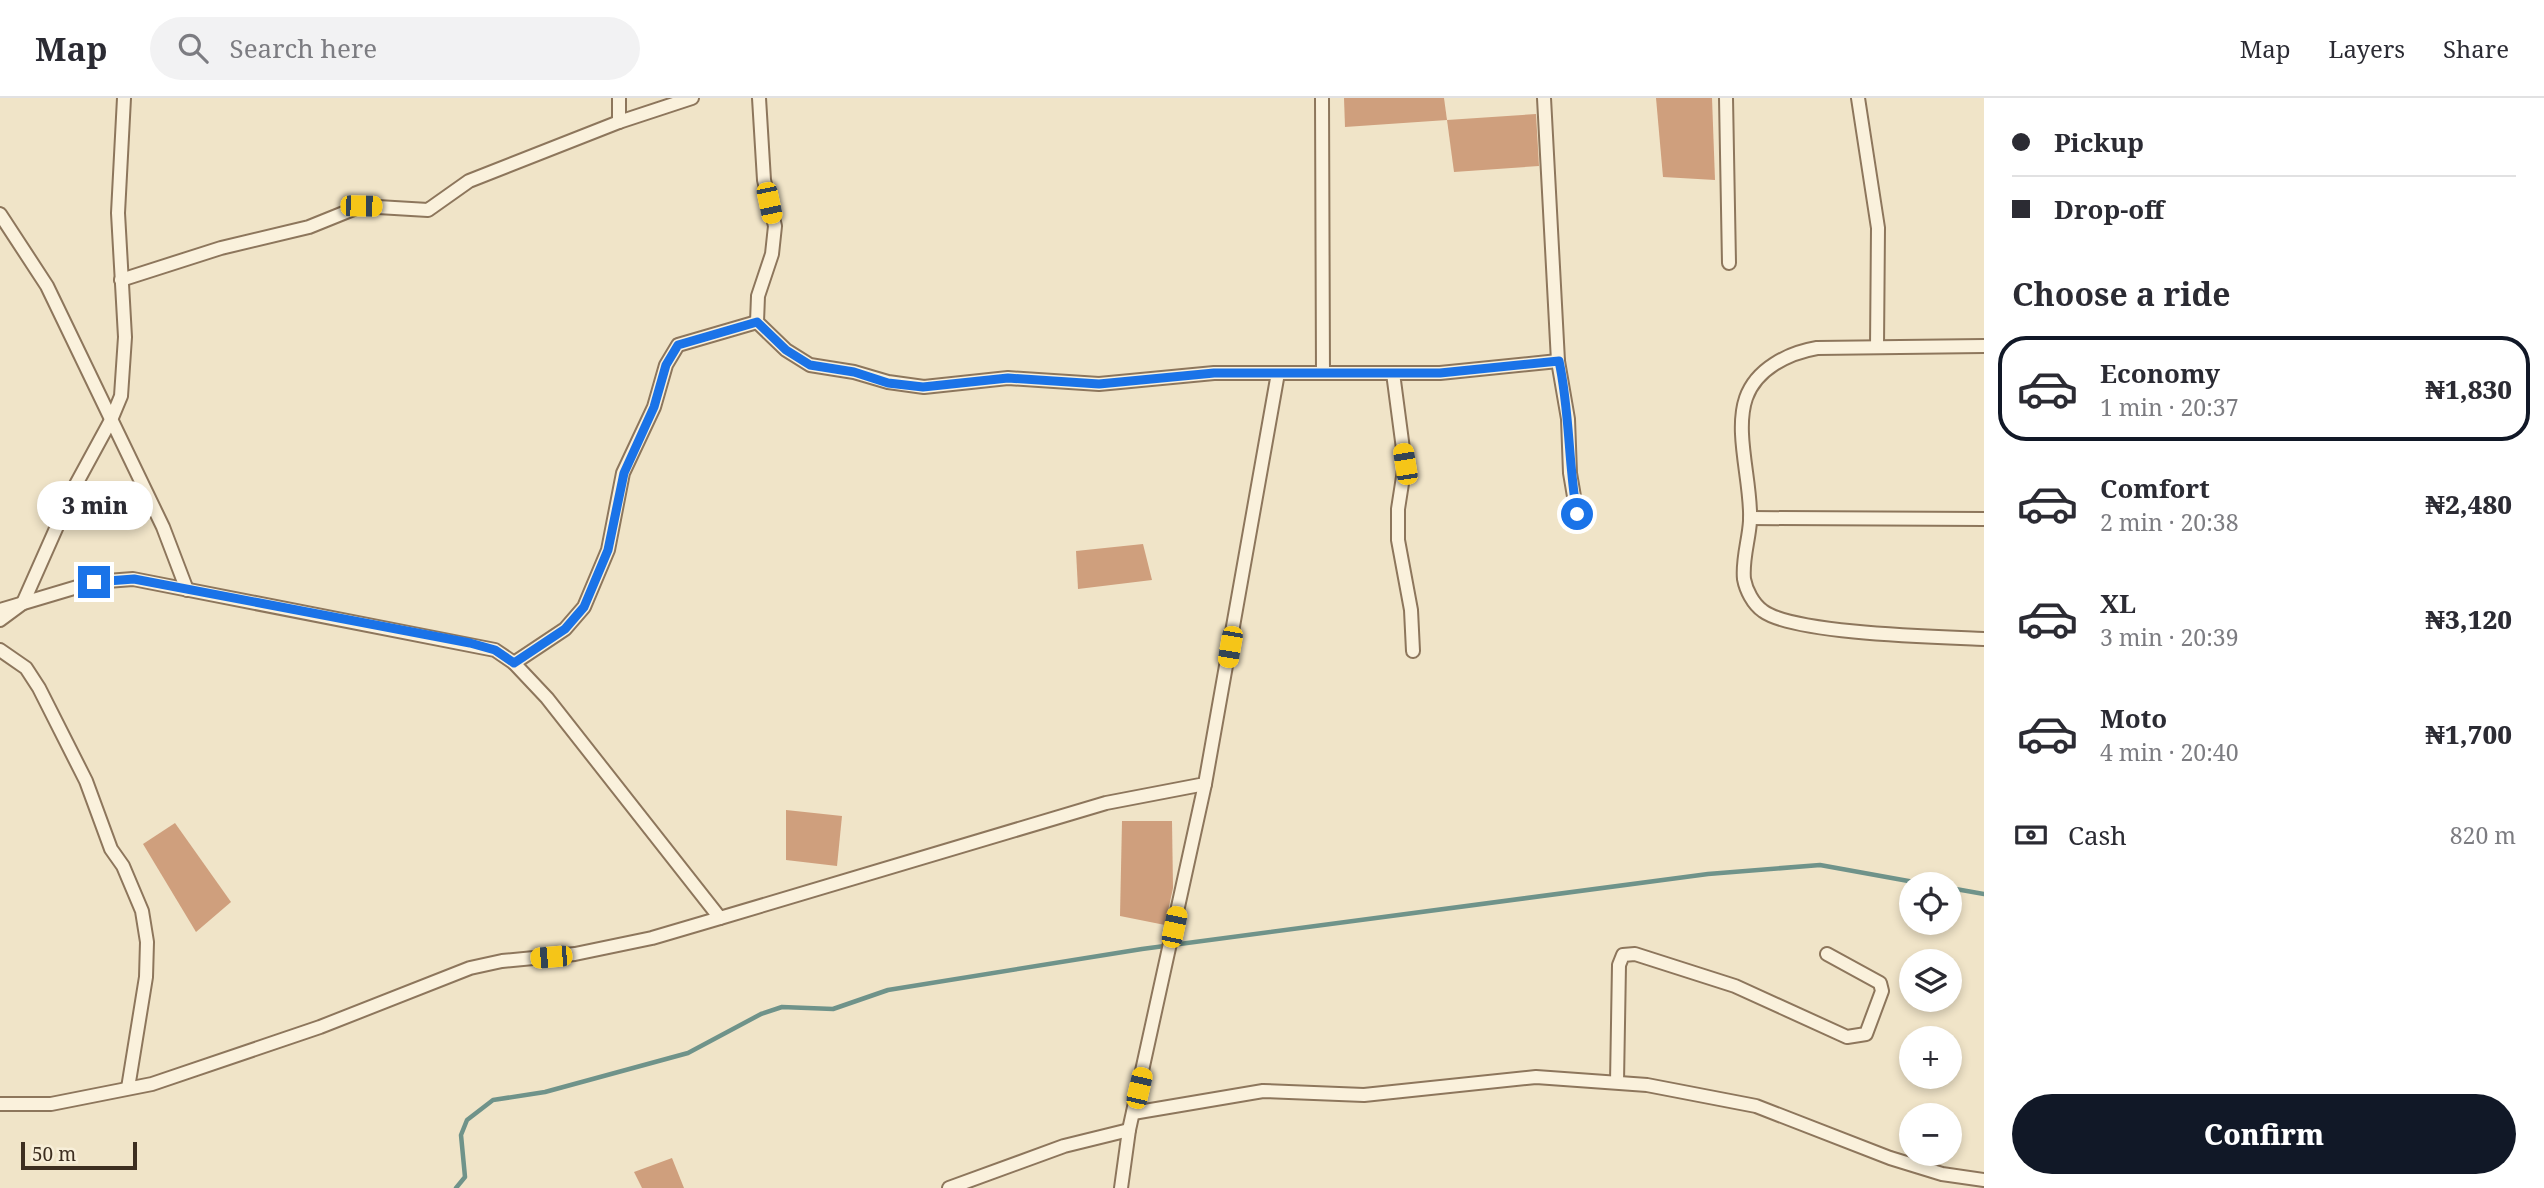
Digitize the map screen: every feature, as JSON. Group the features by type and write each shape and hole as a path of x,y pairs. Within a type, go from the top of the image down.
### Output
{"street":[{"path":"0,620 23,603 74,488 121,396 123,361 118,189 124,98"},
{"path":"619,98 619,122"},
{"path":"121,280 221,248 309,227 361,206 428,210 469,181 619,122 692,98"},
{"path":"759,98 764,180 775,226 772,254 758,296 757,322 786,350 810,365 854,372 888,383 923,387 1008,378 1099,384 1214,373 1440,373 1559,361"},
{"path":"1322,98 1323,373"},
{"path":"1544,98 1559,361 1577,514"},
{"path":"1726,98 1729,263"},
{"path":"1858,98 1878,228 1877,347"},
{"path":"0,214 47,286 163,527 187,590"},
{"path":"514,663 565,629 584,607 608,550 624,473 654,407 670,354 678,345 757,322"},
{"path":"1984,346 1799,351 1776,362 1757,380 1746,397 1743,415 1750,518 1744,581 1751,597 1770,615 1873,633 1984,639"},
{"path":"1121,1188 1129,1130 1205,784 1278,373"},
{"path":"1393,373 1405,464 1398,509 1398,540 1411,610 1413,651"},
{"path":"1750,518 1984,519"},
{"path":"0,610 94,582 134,579 495,650 514,663 547,698 720,918"},
{"path":"0,650 26,668 38,688 86,781 111,849 122,866 142,911 147,942 146,976 128,1088"},
{"path":"0,1104 51,1104 128,1088 220,1063 470,968 502,961 575,954 652,938 1106,803 1205,784"},
{"path":"1617,1082 1619,965 1623,955 1635,954 1735,986 1847,1037 1866,1034 1882,991 1880,983 1827,954"},
{"path":"1133,1113 1264,1091 1364,1095 1536,1077 1617,1082 1647,1085 1756,1107 1890,1158 1942,1174 1984,1180"},
{"path":"949,1188 1063,1146 1129,1130"}],"building":[{"path":"1344,98 1444,98 1447,120 1345,127"},
{"path":"1656,98 1712,98 1715,180 1663,177"},
{"path":"1536,114 1539,166 1454,172 1447,120"},
{"path":"1143,544 1152,580 1078,589 1076,551"},
{"path":"786,810 842,816 837,866 786,860"},
{"path":"1122,821 1172,821 1173,888 1165,925 1120,916"},
{"path":"175,823 231,902 196,932 143,844"},
{"path":"672,1158 684,1188 642,1188 634,1172"}],"waterway":[{"path":"456,1188 465,1177 461,1135 467,1120 493,1100 545,1092 688,1053 761,1014 782,1007 833,1009 888,990 1142,949 1708,874 1820,865 1899,879"},
{"path":"1962,890 1984,894"}],"route":[{"path":"94,582 134,579 425,634 495,650 514,663 565,629 584,607 608,550 624,473 636,440 654,407 670,354 678,345 757,322 786,350 810,365 854,372 888,383 923,387 1008,378 1099,384 1214,373 1440,373 1559,361 1568,419 1570,472 1577,514"}]}
